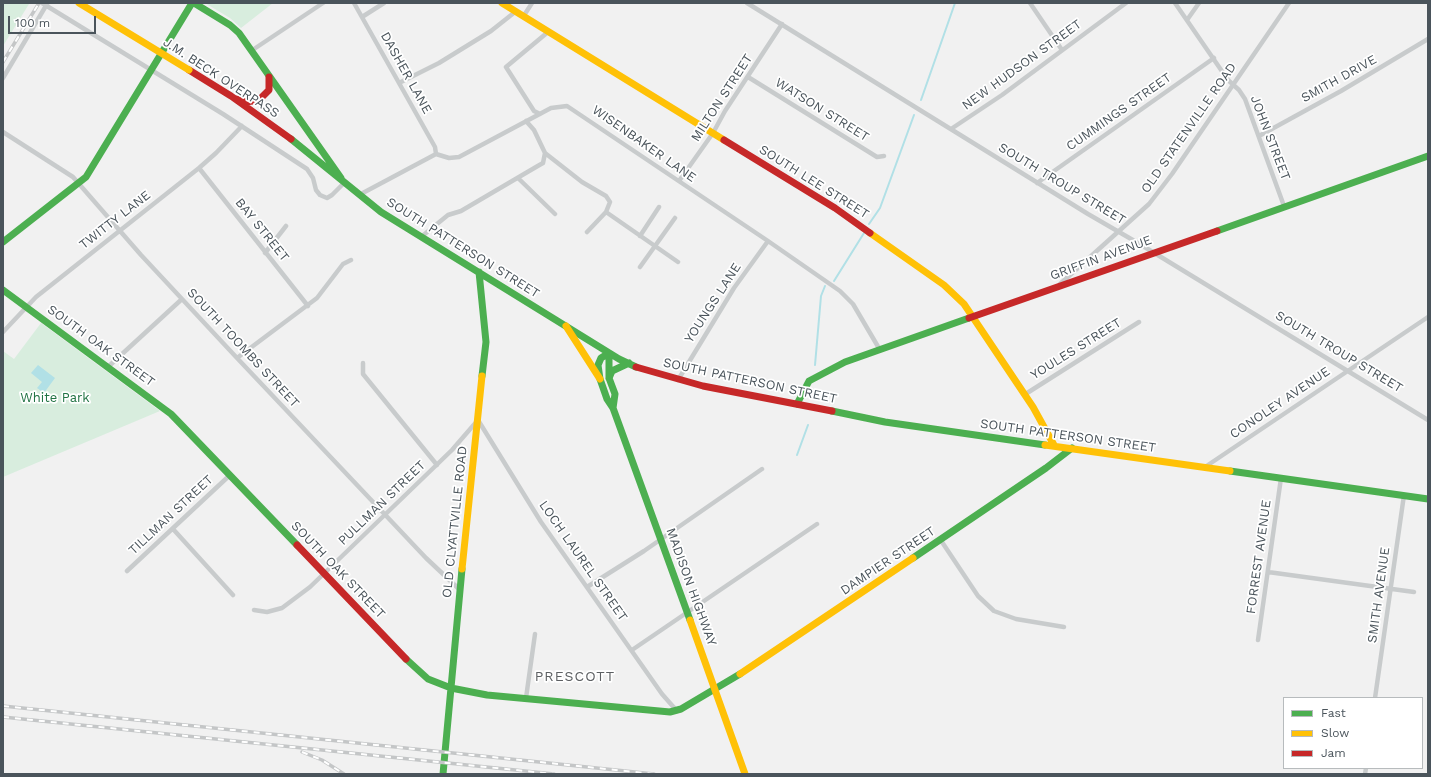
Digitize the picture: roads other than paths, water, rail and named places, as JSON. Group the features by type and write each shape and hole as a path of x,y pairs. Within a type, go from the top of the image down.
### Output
{"main road":[{"name":"J.M. BECK OVERPASS","path":"79,3 232,96 283,132 344,183"},
{"path":"3,242 86,177 193,3 230,25 239,33 344,183"},
{"name":"SOUTH LEE STREET","path":"502,3 835,208 877,236 944,285 964,304 973,317 1024,395 1054,445"},
{"path":"232,96 246,102 259,100 269,90 269,77"},
{"name":"GRIFFIN AVENUE","path":"797,404 809,380 845,362 1428,156"},
{"name":"SOUTH PATTERSON STREET","path":"344,183 382,212 609,353 629,363 678,380 885,422 1428,499"},
{"name":"OLD CLYATTVILLE ROAD","path":"443,774 460,590 486,342 484,309 479,272"},
{"name":"SOUTH OAK STREET","path":"3,290 108,366 171,414 407,660 428,680 451,688 487,694 649,711 676,711 685,708 714,690"},
{"path":"565,325 600,380"},
{"name":"MADISON HIGHWAY","path":"609,353 609,378 615,394 614,408"},
{"name":"MADISON HIGHWAY","path":"609,353 601,358 598,365 600,380 607,399 614,408 745,774"},
{"path":"609,378 612,371 629,363"},
{"name":"DAMPIER STREET","path":"714,690 799,635 1046,468 1072,448"}],"street":[{"path":"251,51 323,3"},
{"name":"DASHER LANE","path":"354,3 435,147 436,154"},
{"path":"362,17 384,3"},
{"path":"523,17 532,3"},
{"path":"1030,3 1062,50"},
{"name":"NEW HUDSON STREET","path":"951,130 1002,95 1126,3"},
{"name":"JOHN STREET","path":"1175,3 1233,85 1240,90 1259,136 1284,206"},
{"path":"1187,20 1199,3"},
{"name":"OLD STATENVILLE ROAD","path":"1058,287 1149,204 1290,3"},
{"path":"3,78 45,4 242,126 307,169 313,178 316,190 320,195 327,198 344,183"},
{"name":"SOUTH TROUP STREET","path":"750,4 1037,183 1119,231 1428,420"},
{"path":"399,83 439,63 485,35 515,12"},
{"name":"MILTON STREET","path":"679,182 713,133 782,24"},
{"path":"540,114 534,111 506,66 548,32"},
{"name":"SMITH DRIVE","path":"1259,136 1341,91 1428,39"},
{"name":"CUMMINGS STREET","path":"1037,183 1214,58"},
{"name":"WATSON STREET","path":"748,77 877,157 884,156"},
{"name":"WISENBAKER LANE","path":"436,154 449,158 459,157 556,106 571,107 835,287 850,301 869,327 880,350"},
{"path":"526,121 534,130 546,153 582,182 606,196 610,202 606,212 587,232"},
{"name":"TWITTY LANE","path":"3,332 36,297 199,168 242,126"},
{"name":"SOUTH TOOMBS STREET","path":"3,132 62,168 79,183 119,230 237,358 386,515 460,590"},
{"path":"421,237 448,214 461,211 543,163 546,153"},
{"path":"359,195 436,154"},
{"name":"BAY STREET","path":"199,168 308,306"},
{"path":"518,178 555,214"},
{"path":"640,236 659,207"},
{"path":"606,212 678,262"},
{"path":"640,267 656,247 675,218"},
{"path":"265,253 286,226"},
{"name":"YOUNGS LANE","path":"678,380 734,288 768,241"},
{"path":"237,358 308,306 322,293 342,264 351,260"},
{"path":"108,366 182,299"},
{"name":"CONOLEY AVENUE","path":"1205,467 1428,317"},
{"name":"YOULES STREET","path":"1024,395 1139,322"},
{"path":"363,363 363,374 438,465"},
{"name":"PULLMAN STREET","path":"254,610 267,612 282,608 325,574 438,465 478,420"},
{"name":"LOCH LAUREL STREET","path":"478,420 524,496 676,711"},
{"path":"587,587 644,551 660,538 762,469"},
{"name":"TILLMAN STREET","path":"127,571 230,475"},
{"name":"FORREST AVENUE","path":"1258,640 1281,478"},
{"name":"SMITH AVENUE","path":"1376,697 1404,496"},
{"path":"632,650 817,524"},
{"path":"173,529 233,595"},
{"path":"940,539 978,596 994,611 1016,620 1064,627"},
{"path":"1268,572 1414,592"},
{"path":"526,698 535,634"}],"water":[{"path":"38,365 55,378 44,393 37,388 42,382 31,373"}],"waterway":[{"path":"921,100 955,3"},
{"path":"869,224 880,208 914,115"},
{"path":"834,281 864,233"},
{"path":"815,365 821,296 825,286"},
{"path":"797,455 808,425"}],"railway":[{"path":"3,62 39,3"},
{"path":"3,706 654,774"},
{"path":"3,717 554,774"},
{"path":"302,752 322,760 344,774"}],"district":[{"name":"PRESCOTT","path":"575,677"}],"park label":[{"name":"White Park","path":"55,398"}]}
